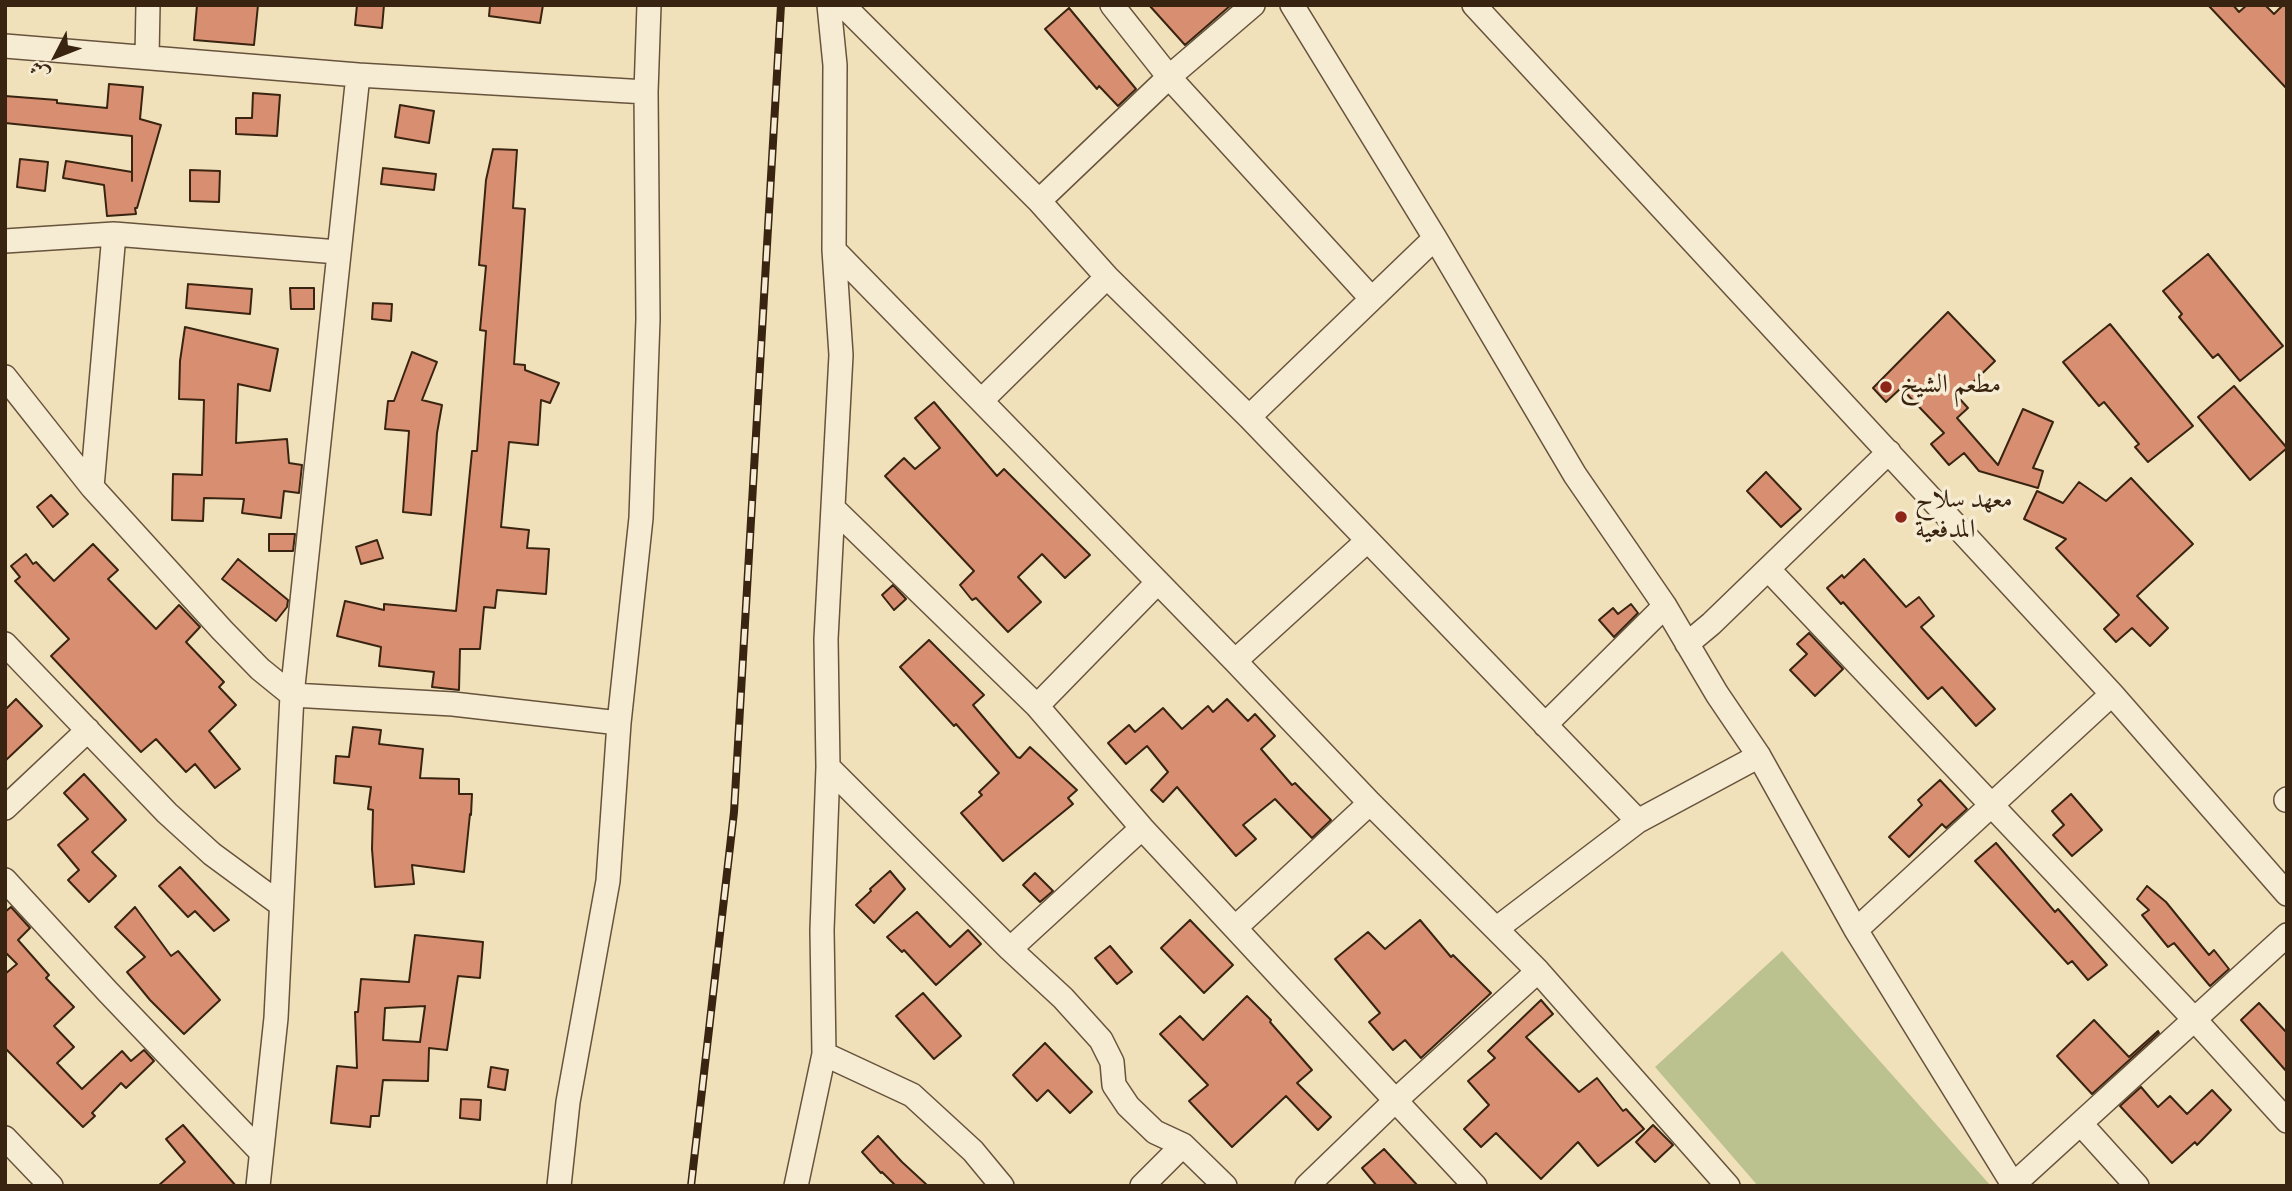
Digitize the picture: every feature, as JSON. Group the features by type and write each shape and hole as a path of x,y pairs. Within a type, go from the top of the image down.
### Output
{"street":[{"path":"147,57 148,5"},
{"path":"559,1186 568,1102 608,881 619,723 641,518 648,319 646,92 649,5"},
{"path":"796,1186 824,1054 822,930 828,767 827,639 841,355 834,250 835,65 829,5"},
{"path":"843,5 1039,201 1107,277 1250,417 1638,821"},
{"path":"1112,5 1169,77 1371,298"},
{"path":"1039,201 1169,77 1253,5"},
{"path":"1292,5 1435,238 1575,475 1665,606 1717,694 1759,755 1856,930 2014,1185 2287,934"},
{"path":"1474,5 2112,694 2287,894"},
{"path":"5,46 358,75 646,92"},
{"path":"258,1186 276,1018 292,695 358,75"},
{"path":"5,241 114,234 338,252"},
{"path":"92,487 114,234"},
{"path":"1250,417 1435,238"},
{"path":"834,250 1370,803 1538,971 1728,1186"},
{"path":"982,400 1107,277"},
{"path":"5,377 92,487 222,631 260,669 292,695 453,704 619,723"},
{"path":"1687,644 1889,452"},
{"path":"833,508 1037,706 1142,828 1475,1186"},
{"path":"1235,661 1367,541"},
{"path":"1768,569 2195,1020 2287,1121"},
{"path":"1037,706 1158,582"},
{"path":"1545,725 1665,606"},
{"path":"5,644 167,813 212,854 280,904"},
{"path":"1856,930 2112,694"},
{"path":"5,808 88,730"},
{"path":"1496,929 1638,821 1759,755"},
{"path":"828,767 1010,949 1063,998 1101,1040 1112,1062 1114,1085 1128,1106 1155,1132 1183,1145 1225,1186"},
{"path":"1235,928 1370,803"},
{"path":"1010,949 1142,828"},
{"path":"5,880 261,1152"},
{"path":"1307,1186 1396,1100 1538,971"},
{"path":"824,1054 912,1095 973,1151 1002,1186"},
{"path":"2081,1124 2137,1186"},
{"path":"5,1138 51,1186"},
{"path":"1142,1186 1183,1145"}],"green space":[{"path":"1782,951 1991,1186 1758,1186 1655,1067"}],"building":[{"path":"197,5 258,5 254,45 194,40"},
{"path":"357,5 384,5 382,28 355,25"},
{"path":"490,5 543,5 540,23 489,16"},
{"path":"1149,5 1231,5 1185,45"},
{"path":"2208,5 2233,5 2239,12 2247,5 2265,5 2274,14 2283,5 2287,5 2287,89"},
{"path":"1069,8 1136,89 1118,106 1099,86 1097,89 1045,29"},
{"path":"109,84 143,87 140,119 161,125 135,208 136,214 107,216 104,185 63,178 66,161 132,172 132,136 5,123 5,96 57,100 57,103 107,108"},
{"path":"253,93 280,95 277,136 236,134 236,118 252,118"},
{"path":"400,105 434,111 429,143 395,137"},
{"path":"493,149 517,150 513,208 525,209 514,364 525,365 525,370 559,383 550,403 541,400 538,445 509,442 501,527 529,530 527,548 549,549 546,594 497,590 495,608 484,607 480,649 460,649 459,690 432,687 434,672 379,666 381,647 337,636 345,601 384,610 384,604 456,611 472,451 477,451 486,331 480,330 486,266 479,265 486,180"},
{"path":"20,159 48,162 45,191 17,187"},
{"path":"383,168 436,174 434,190 381,184"},
{"path":"190,170 220,171 219,202 190,201"},
{"path":"2208,254 2283,346 2240,381 2218,354 2213,358 2179,317 2182,314 2163,291"},
{"path":"188,284 252,289 250,314 186,308"},
{"path":"290,288 314,288 314,309 291,309"},
{"path":"373,303 392,304 391,321 372,319"},
{"path":"1948,312 1995,361 1958,397 1968,408 1957,418 1998,465 2023,409 2053,422 2033,468 2043,471 2038,488 1979,471 1964,453 1949,465 1931,444 1944,433 1901,388 1886,402 1873,388"},
{"path":"2110,324 2193,426 2148,462 2135,447 2139,444 2104,402 2099,406 2063,362"},
{"path":"185,327 278,349 270,391 238,384 236,443 287,439 289,463 302,465 299,493 284,491 281,518 242,513 244,499 204,498 203,521 172,520 173,474 202,475 204,400 179,399 180,361"},
{"path":"412,352 437,362 422,400 442,405 437,433 431,515 403,512 409,431 385,429 388,401 394,401"},
{"path":"2234,386 2287,448 2250,480 2198,417"},
{"path":"934,402 997,476 1004,469 1090,555 1065,578 1042,554 1018,577 1041,602 1008,632 976,598 972,600 960,585 974,571 885,476 904,458 915,469 940,448 915,418"},
{"path":"1766,472 1801,509 1781,527 1747,491"},
{"path":"2131,478 2193,544 2137,596 2168,628 2150,646 2132,628 2116,642 2104,629 2119,615 2056,548 2066,539 2024,519 2037,491 2063,503 2079,482 2106,501"},
{"path":"51,495 68,514 53,527 37,507"},
{"path":"269,534 295,534 293,551 269,551"},
{"path":"377,540 383,558 361,564 356,547"},
{"path":"93,544 118,570 108,579 156,629 179,605 200,627 186,642 224,682 219,687 236,705 209,731 240,769 215,788 195,764 186,772 156,739 141,752 51,656 69,639 15,581 20,577 11,566 26,554 33,564 36,562 54,581"},
{"path":"238,559 288,600 287,607 276,621 222,579"},
{"path":"1864,559 1906,607 1919,597 1934,616 1921,627 1995,709 1976,726 1942,687 1928,699 1843,602 1841,604 1827,588 1842,575 1844,578"},
{"path":"893,585 906,599 894,610 882,595"},
{"path":"1631,604 1638,613 1614,637 1599,620 1613,608 1618,614"},
{"path":"1809,633 1843,669 1815,696 1790,670 1807,654 1797,644"},
{"path":"929,640 984,695 973,705 1017,757 1020,758 1030,747 1077,790 1068,798 1073,804 1003,861 961,813 982,795 979,792 999,773 900,667"},
{"path":"16,699 42,726 5,761 5,710"},
{"path":"1227,699 1248,721 1255,714 1275,736 1261,749 1292,785 1295,783 1331,820 1312,838 1275,799 1243,825 1256,839 1236,856 1177,787 1163,802 1151,790 1168,772 1147,746 1126,764 1108,743 1129,725 1135,732 1163,708 1182,729 1208,706 1213,712"},
{"path":"353,727 381,730 379,744 423,749 420,778 459,779 459,794 472,794 464,872 412,865 414,884 375,887 373,810 368,809 371,787 334,783 336,756 349,757"},
{"path":"84,774 126,820 92,852 116,876 89,902 68,880 79,870 58,845 88,819 64,793"},
{"path":"1940,780 1967,809 1946,828 1942,824 1909,857 1889,837 1922,805 1918,800"},
{"path":"2071,794 2102,830 2072,856 2053,835 2064,825 2052,811"},
{"path":"1996,843 2055,912 2058,909 2107,965 2088,980 2072,961 2068,964 1975,861"},
{"path":"180,867 229,920 214,931 195,911 188,917 159,886"},
{"path":"890,871 905,889 874,923 856,905"},
{"path":"1035,873 1053,891 1040,902 1023,885"},
{"path":"2147,886 2166,902 2209,955 2214,950 2229,969 2210,986 2174,943 2168,947 2142,915 2149,910 2137,899"},
{"path":"11,907 30,928 18,940 49,975 46,978 74,1007 54,1026 74,1047 57,1063 82,1089 122,1051 131,1061 144,1050 154,1061 126,1088 121,1083 92,1113 95,1116 83,1127 5,1048 5,974 17,964 5,952 5,912"},
{"path":"135,907 171,956 178,951 220,1000 184,1034 127,972 145,957 115,927"},
{"path":"917,912 950,947 968,930 981,944 936,985 904,950 902,952 887,937"},
{"path":"1190,920 1233,965 1204,993 1161,948"},
{"path":"1420,920 1451,957 1453,955 1491,993 1421,1058 1405,1040 1393,1050 1369,1022 1380,1013 1335,959 1368,932 1385,949"},
{"path":"415,935 483,942 480,978 458,976 447,1050 429,1048 428,1081 383,1080 379,1116 371,1116 370,1127 331,1123 337,1066 357,1068 355,1012 358,1012 361,979 409,982","holes":["425,1006 420,1042 383,1040 385,1008"]},
{"path":"1110,946 1132,972 1117,984 1095,958"},
{"path":"923,993 961,1036 934,1059 896,1016"},
{"path":"1247,996 1271,1020 1312,1070 1297,1083 1331,1117 1318,1130 1286,1096 1232,1147 1189,1101 1208,1085 1160,1034 1180,1016 1203,1040"},
{"path":"1541,1000 1553,1014 1526,1037 1579,1092 1597,1078 1623,1111 1626,1109 1644,1129 1598,1166 1578,1142 1541,1179 1496,1133 1481,1147 1464,1129 1489,1105 1468,1081 1495,1058 1488,1051"},
{"path":"2259,1003 2287,1033 2287,1072 2241,1020"},
{"path":"2094,1020 2129,1057 2158,1031 2159,1033 2092,1094 2057,1056"},
{"path":"1045,1043 1092,1092 1070,1113 1048,1090 1037,1101 1013,1075"},
{"path":"491,1067 508,1070 505,1090 488,1087"},
{"path":"2141,1087 2158,1107 2170,1096 2187,1114 2212,1090 2231,1110 2197,1145 2195,1142 2172,1163 2120,1106"},
{"path":"461,1099 481,1100 480,1120 460,1118"},
{"path":"183,1125 236,1186 158,1186 185,1162 166,1139"},
{"path":"1653,1125 1673,1145 1655,1162 1636,1142"},
{"path":"878,1136 928,1186 896,1186 881,1173 862,1152"},
{"path":"1384,1149 1418,1186 1377,1186 1362,1168"}],"railway":[{"path":"691,1186 734,812 781,5"}],"place":[{"name":"مطعم الشيخ","path":"1886,387"},
{"name":"معهد سلاح المدفعية","path":"1901,517"}]}
